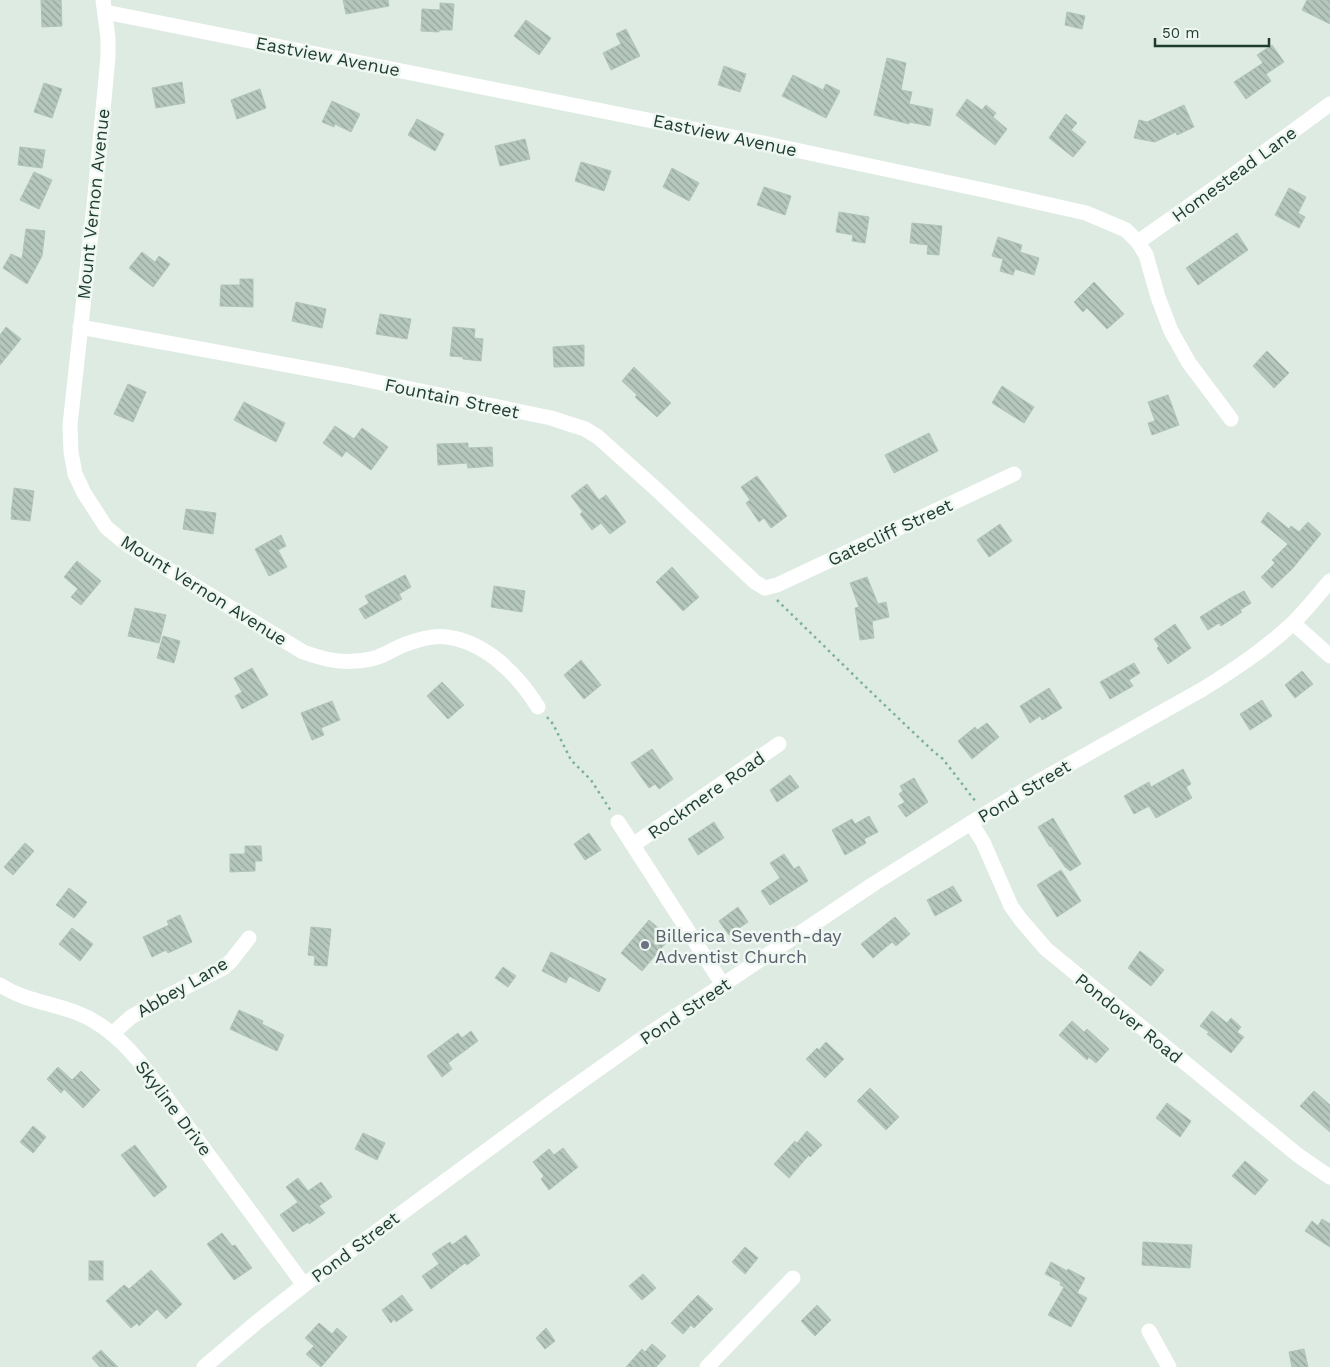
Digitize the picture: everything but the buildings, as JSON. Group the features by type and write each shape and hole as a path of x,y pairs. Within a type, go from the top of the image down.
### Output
{"street":[{"name":"Eastview Avenue","path":"104,6 743,139 1086,213 1126,230 1138,242 1146,255 1158,297 1171,332 1189,363 1231,419"},
{"name":"Mount Vernon Avenue","path":"104,6 108,57 70,425 71,452 76,474 88,499 106,527 125,544 303,652 334,662 355,662 378,657 407,643 445,636 466,641 498,661 513,674 538,707"},
{"name":"Homestead Lane","path":"1138,242 1236,174 1330,104"},
{"name":"Fountain Street","path":"80,327 348,376 551,418 585,429 608,445 755,582 765,588"},
{"name":"Gatecliff Street","path":"765,588 777,585 1014,474"},
{"name":"Pond Street","path":"204,1367 256,1322 304,1285 558,1098 638,1042 867,888 985,814 1043,779 1203,689 1249,659 1293,623 1330,581"},
{"path":"1293,623 1330,656"},
{"name":"Rockmere Road","path":"632,845 779,744"},
{"path":"618,822 723,985"},
{"name":"Pondover Road","path":"971,823 983,842 1011,906 1020,920 1046,949 1299,1156 1330,1177"},
{"name":"Abbey Lane","path":"112,1034 130,1017 223,968 235,957 249,938"},
{"name":"Skyline Drive","path":"0,984 24,997 75,1012 102,1026 133,1053 304,1285"},
{"path":"707,1367 793,1278"},
{"path":"1149,1331 1169,1367"}],"path":[{"path":"765,588 872,694 942,759 985,814"},
{"path":"538,707 553,724 571,760 591,780 618,822"}],"place":[{"name":"Billerica Seventh-day Adventist Church","path":"645,945"}]}
